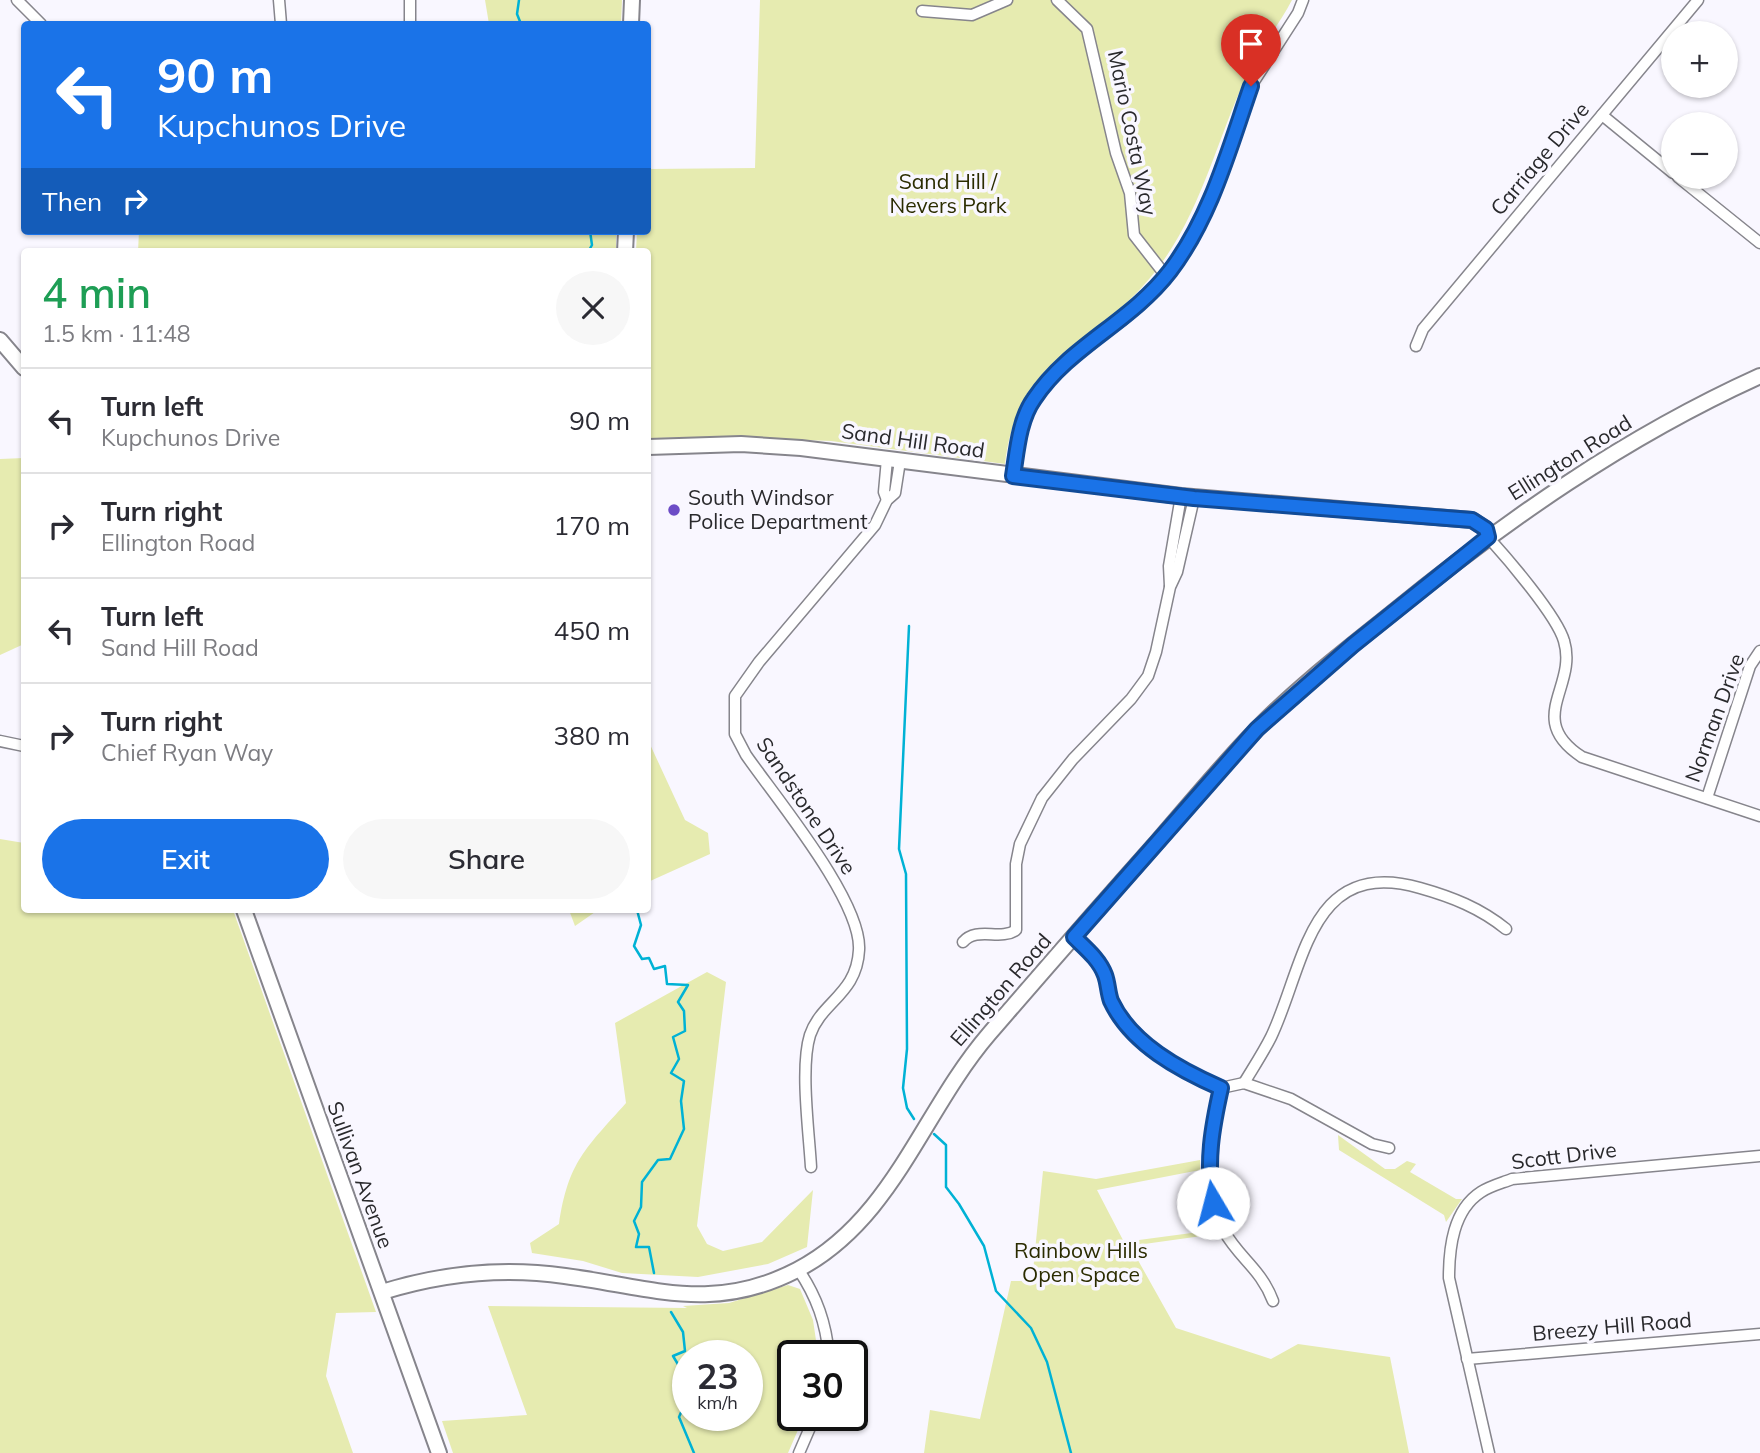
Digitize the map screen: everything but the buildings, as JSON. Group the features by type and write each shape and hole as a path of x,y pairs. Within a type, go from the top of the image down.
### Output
{"main road":[{"path":"631,21 632,0"},
{"path":"0,340 21,364"},
{"name":"Ellington Road","path":"382,1292 437,1279 503,1272 566,1276 663,1294 715,1294 762,1284 798,1269 843,1240 879,1201 964,1065 1266,720 1353,645 1488,537 1645,435 1760,376"},
{"name":"Sand Hill Road","path":"651,447 741,444 801,448 1187,497 1464,522 1478,534 1488,537"},
{"name":"Sullivan Avenue","path":"245,913 439,1453"}],"street":[{"path":"17,0 38,21"},
{"path":"279,0 281,21"},
{"path":"410,0 410,21"},
{"path":"922,11 972,15 1007,0"},
{"name":"Mario Costa Way","path":"1057,0 1081,21 1090,36 1116,153 1130,193 1134,235 1166,276"},
{"path":"1013,476 1017,446 1032,400 1068,359 1123,320 1166,276 1210,202 1251,86 1298,13 1303,0"},
{"name":"Carriage Drive","path":"1416,346 1423,329 1698,0"},
{"path":"1602,115 1661,163"},
{"path":"1693,189 1758,239"},
{"name":"Sandstone Drive","path":"811,1167 806,1051 811,1032 844,993 856,971 859,948 856,929 840,891 746,755 735,734 733,710 740,688 875,526 887,500 884,492 894,460"},
{"path":"962,942 975,934 1008,934 1016,930 1016,864 1026,832 1046,792 1131,699 1148,676 1170,587 1169,566 1187,497"},
{"path":"1488,537 1563,636 1566,661 1553,712 1556,729 1565,746 1582,757 1760,816"},
{"name":"Norman Drive","path":"1707,797 1750,666 1760,651"},
{"path":"0,741 21,745"},
{"path":"1244,1083 1271,1036 1311,930 1327,905 1349,890 1381,882 1409,885 1482,910 1506,929"},
{"path":"1074,937 1100,963 1111,1000 1126,1023 1156,1052 1188,1074 1221,1088 1244,1083 1291,1099 1372,1144 1390,1148"},
{"path":"1221,1088 1209,1139 1208,1172 1213,1203 1224,1231 1265,1280 1273,1301"},
{"name":"Scott Drive","path":"1489,1453 1449,1278 1449,1252 1458,1220 1479,1193 1512,1179 1760,1156"},
{"path":"798,1269 809,1286 826,1325 827,1340"},
{"name":"Breezy Hill Road","path":"1467,1359 1760,1334"},
{"path":"799,1453 809,1431"}],"green space":[{"path":"485,0 622,0 621,21 488,21"},
{"name":"Sand Hill / Nevers Park","path":"760,0 1292,0 1246,77 1203,186 1178,238 1143,286 1038,379 1023,402 1012,429 1005,464 831,441 732,437 651,438 651,248 636,248 637,235 651,235 651,169 755,168"},
{"path":"139,235 616,235 616,248 138,248"},
{"path":"21,458 21,645 0,655 0,459"},
{"path":"651,746 685,820 708,833 710,854 651,881"},
{"path":"0,839 21,842 21,913 234,913 376,1312 336,1313 326,1376 353,1453 0,1453"},
{"path":"570,913 594,913 575,926"},
{"path":"707,972 726,982 697,1226 707,1244 723,1251 762,1242 813,1190 807,1247 768,1264 698,1277 622,1273 583,1261 532,1253 530,1243 559,1224 568,1185 581,1157 626,1103 615,1023"},
{"path":"1338,1135 1385,1169 1395,1169 1407,1161 1416,1164 1410,1172 1456,1199 1462,1199 1446,1222 1444,1215 1339,1150"},
{"name":"Rainbow Hills Open Space","path":"1200,1160 1200,1170 1097,1190 1124,1242 1214,1230 1216,1234 1130,1246 1176,1328 1271,1359 1298,1344 1390,1357 1409,1453 924,1453 930,1410 980,1419 1011,1281 1032,1281 1043,1171 1096,1179"},
{"path":"788,1285 800,1289 813,1320 816,1340 777,1340 777,1431 798,1431 788,1453 453,1453 442,1421 527,1415 488,1306 687,1308 683,1306 729,1303"}],"waterway":[{"path":"519,0 517,14 520,21"},
{"path":"590,248 591,235"},
{"path":"909,626 899,849 906,874 907,1049 903,1088 907,1108 914,1119"},
{"path":"638,913 641,925 634,946 642,959 649,958 654,969 665,966 667,984 688,985 678,1002 684,1011 685,1031 673,1037 679,1059 671,1073 684,1081 681,1101 684,1129 670,1159 658,1160 642,1182 641,1207 634,1221 639,1234 636,1247 649,1247 654,1273"},
{"path":"934,1134 946,1145 946,1187 984,1246 996,1291 1031,1328 1047,1362 1071,1453"},
{"path":"671,1312 683,1332 685,1351 673,1356 679,1366 677,1382 687,1399 679,1417 694,1453"}],"place":[{"name":"South Windsor Police Department","path":"674,510"}],"route":[{"path":"1213,1203 1208,1172 1209,1139 1221,1088 1188,1074 1156,1052 1126,1023 1111,1000 1100,963 1074,937 1257,729 1353,645 1488,537 1486,529 1472,520 1464,522 1194,498 1013,476 1017,446 1032,400 1068,359 1123,320 1148,296 1170,271 1189,242 1210,202 1251,86"}]}
